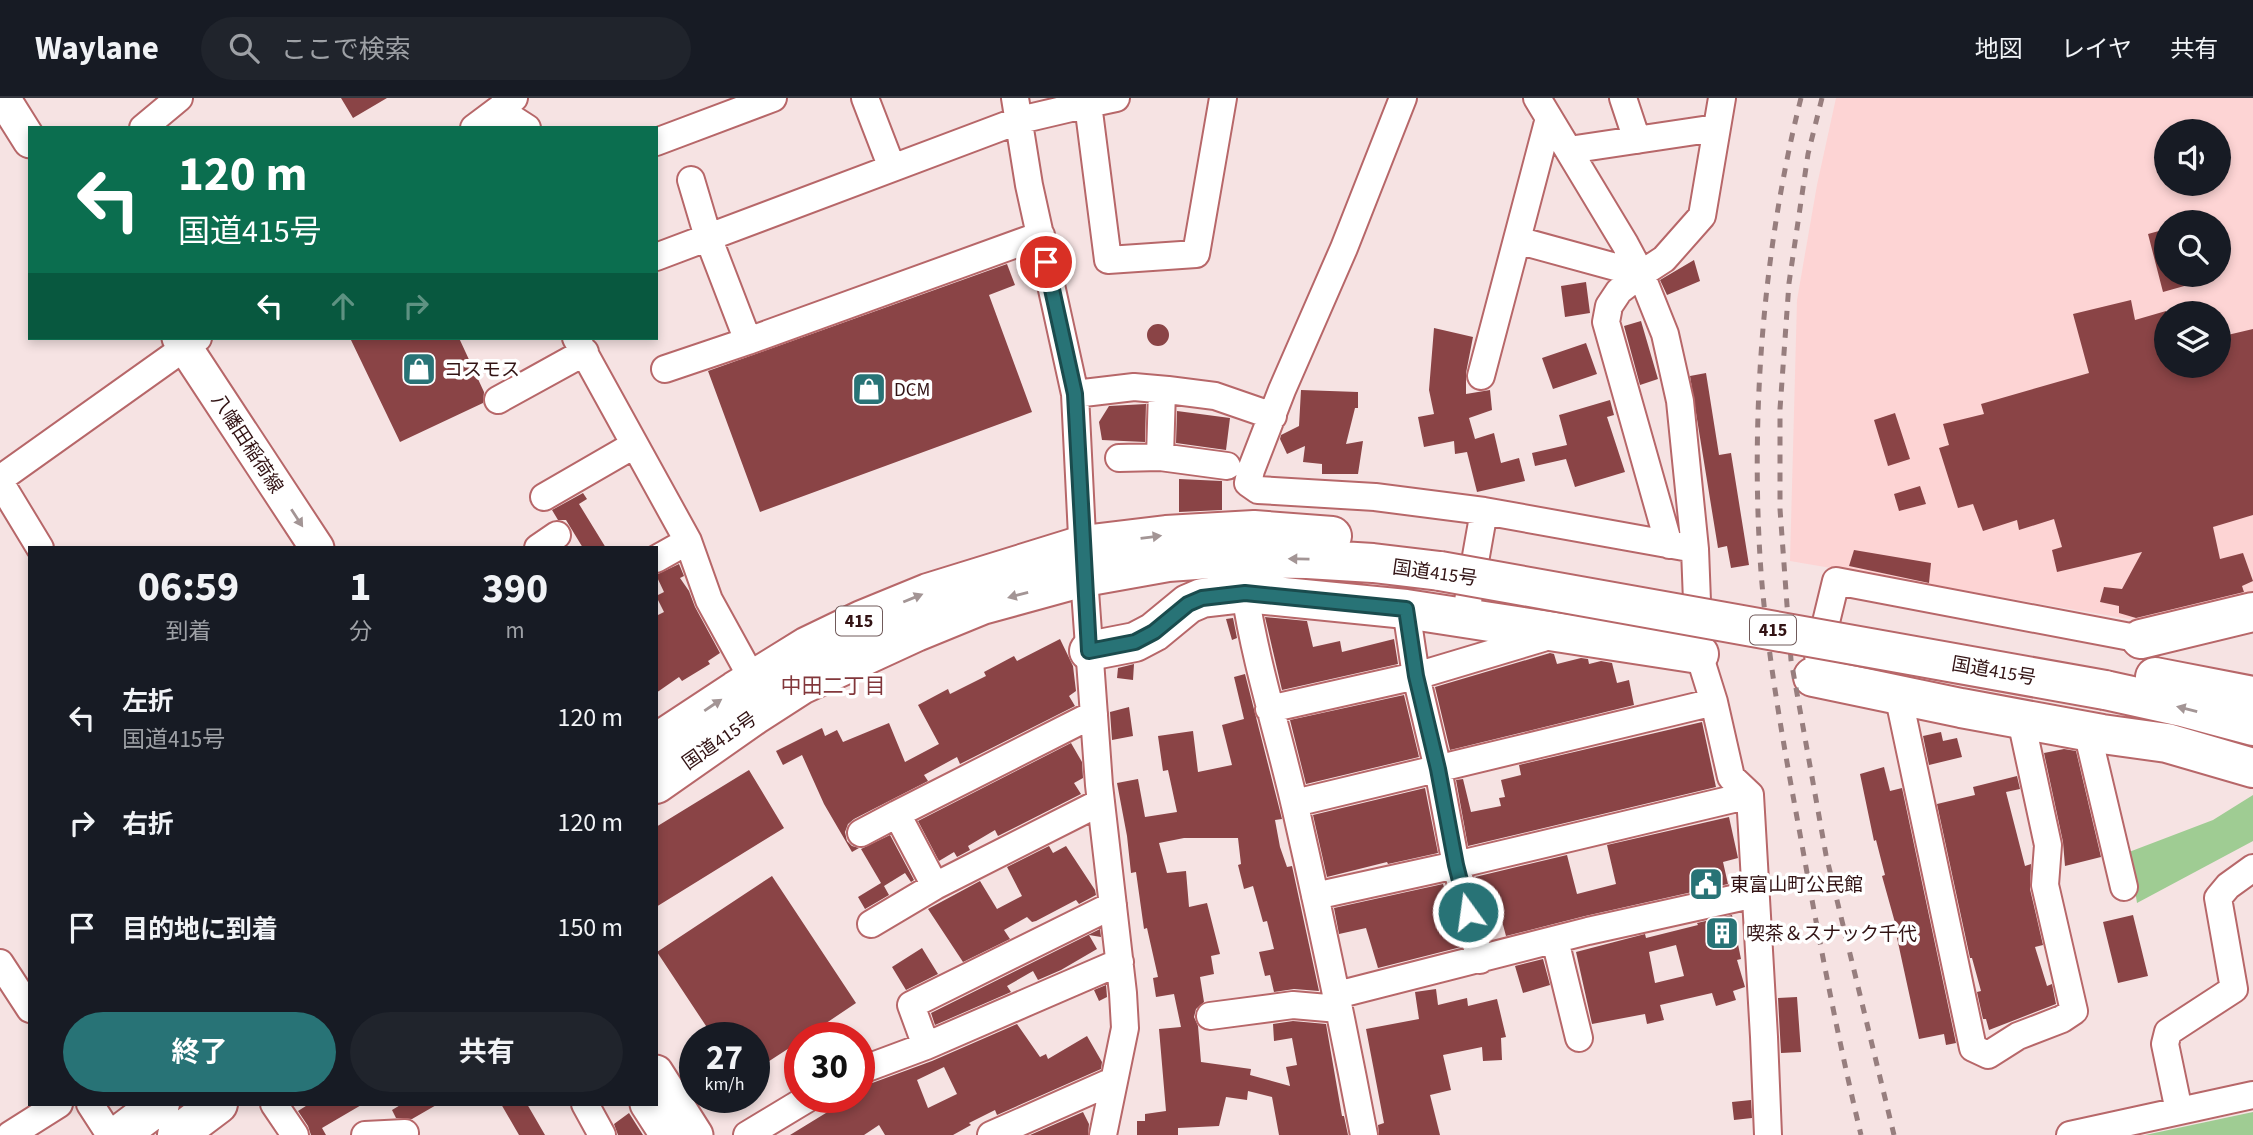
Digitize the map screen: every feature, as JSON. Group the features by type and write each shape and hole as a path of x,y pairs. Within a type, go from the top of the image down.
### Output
{"highway":[{"name":"国道415号","path":"658,783 756,713 801,685 916,632 1084,561 1166,535 1254,530 1443,559 1556,566 2106,679 2182,707 2253,726"},
{"name":"国道415号","path":"658,742 808,646 862,620 928,593 1084,561"},
{"path":"1089,651 1135,642 1154,632 1188,604 1202,598 1245,593 1406,609 1699,654"},
{"path":"2141,639 2253,612"},
{"path":"1813,677 2021,720 2167,743 2253,768"},
{"name":"国道415号","path":"2106,679 2189,682 2253,696"},
{"path":"119,1135 157,1106"},
{"path":"177,1135 215,1106"}],"main road":[{"path":"3,98 28,138"},
{"path":"25,98 43,126"},
{"name":"八幡田稲荷線","path":"177,344 289,546"},
{"name":"八幡田稲荷線","path":"177,344 316,546"},
{"path":"658,1075 696,1135"},
{"path":"648,1106 667,1135"}],"street":[{"path":"145,126 179,98"},
{"path":"658,141 773,98"},
{"path":"865,98 892,168"},
{"path":"658,256 892,168 1018,109 1088,104 1116,98"},
{"path":"1088,104 1108,260 1196,254 1223,98"},
{"path":"1403,98 1345,248 1273,415 1248,483 1258,490 1375,497 1484,511 1695,549"},
{"path":"1623,98 1637,140"},
{"path":"1669,545 1606,322 1609,306 1619,291 1664,259 1702,216 1722,98"},
{"path":"477,126 506,104 525,126"},
{"path":"1543,108 1625,244 1641,274 1665,334 1679,401 1695,549 1699,654 1714,702 1731,777 1750,795 1768,1135"},
{"path":"1481,376 1517,240 1543,108"},
{"path":"1018,109 1029,185 1075,394 1089,651 1101,802 1125,1028 1103,1135"},
{"path":"1569,150 1716,128"},
{"path":"691,180 748,341"},
{"path":"665,369 1041,235"},
{"path":"1517,240 1641,274"},
{"path":"39,546 0,480 177,344"},
{"path":"498,400 580,345 688,541 709,600 753,680"},
{"path":"1075,394 1135,387 1215,396 1273,415"},
{"path":"1160,457 1162,390"},
{"path":"544,497 634,445"},
{"path":"1119,458 1160,457 1227,466"},
{"path":"1465,618 1484,511"},
{"path":"658,558 688,541"},
{"path":"1813,677 1836,581 2141,639"},
{"path":"1245,593 1269,709 1295,803 1364,1135"},
{"path":"1406,609 1416,676 1438,769 1456,865 1480,960"},
{"path":"1269,709 1416,676 1543,638 1549,632"},
{"path":"1898,694 1973,1048 1988,1055 2018,1037 2062,1019 2074,1011 2045,885 2048,845 2021,720"},
{"path":"1295,803 1714,702"},
{"path":"861,833 1094,714"},
{"path":"2087,731 2124,887"},
{"path":"1315,896 1750,795"},
{"path":"871,924 935,887 1101,802"},
{"path":"897,814 935,887"},
{"path":"2179,1111 2165,1044 2168,1032 2234,989 2218,898 2228,886 2253,868"},
{"path":"1210,1016 1338,1002 1555,940 1755,894"},
{"path":"926,1046 911,1005 1113,905"},
{"path":"1555,940 1579,1038"},
{"path":"875,1065 926,1046 1120,962"},
{"path":"0,963 15,998"},
{"path":"991,1135 1113,1081"},
{"path":"2070,1135 2253,1095"},
{"path":"10,1135 55,1106"},
{"path":"91,1106 110,1135"},
{"path":"275,1106 295,1135"},
{"path":"585,1106 602,1135"},
{"path":"747,1135 784,1113"},
{"path":"365,1135 405,1133"}],"shaded area":[{"path":"1836,98 2253,98 2253,596 2152,623 1790,561 1797,300 1817,185"}],"green space":[{"path":"2253,795 2253,841 2137,903 2129,852 2213,820"},
{"path":"2253,1112 2253,1135 2145,1135"}],"building":[{"path":"341,98 387,98 353,118"},
{"path":"2154,232 2154,257 2148,234"},
{"path":"1694,260 1700,281 1667,295 1660,280"},
{"name":"DCM","path":"1007,264 1015,285 989,295 1032,412 760,512 708,371"},
{"path":"1586,282 1590,313 1565,317 1561,286"},
{"path":"2162,287 2181,287 2163,292"},
{"path":"2131,300 2135,320 2154,314 2154,378 2231,378 2231,334 2253,329 2253,515 2213,527 2220,559 2243,553 2253,581 2242,586 2244,592 2136,618 2119,613 2119,606 2100,602 2104,587 2122,589 2142,552 2057,572 2052,550 2062,547 2054,519 2019,530 2017,520 1983,531 1973,504 1958,508 1939,448 1949,445 1943,424 1984,414 1981,404 2089,373 2073,314"},
{"path":"1641,321 1658,379 1640,385 1624,326"},
{"path":"1158,324 1166,327 1169,335 1166,343 1158,346 1150,343 1147,335 1150,327"},
{"path":"1434,328 1473,337 1466,373 1466,394 1490,390 1492,410 1469,418 1475,439 1494,433 1501,463 1519,458 1525,481 1477,492 1467,452 1455,454 1454,441 1424,447 1418,417 1434,414 1429,390"},
{"name":"コスモス","path":"351,340 460,340 484,392 483,403 400,442"},
{"path":"1586,343 1597,374 1553,389 1542,358"},
{"path":"1706,373 1719,455 1731,453 1749,565 1731,568 1727,546 1718,548 1690,376"},
{"path":"1301,390 1358,392 1358,408 1355,408 1346,444 1363,441 1358,474 1322,474 1322,464 1303,462 1305,446 1287,454 1280,439 1281,435 1299,426"},
{"path":"1610,400 1614,415 1607,417 1625,472 1575,487 1566,459 1535,466 1532,453 1567,445 1559,415"},
{"path":"1146,404 1145,442 1102,440 1099,422 1109,406"},
{"path":"1177,411 1230,418 1226,450 1176,443"},
{"path":"1895,413 1910,459 1888,466 1874,420"},
{"path":"1179,479 1222,481 1222,510 1179,512"},
{"path":"1920,486 1926,504 1899,511 1894,494"},
{"path":"583,493 587,499 579,504 605,546 582,546 566,520 558,520 552,510"},
{"path":"1854,550 1931,563 1929,583 1849,566"},
{"path":"679,564 684,576 680,578 720,653 708,661 710,664 682,681 679,677 658,692 658,615 664,612 658,595 664,592 658,574"},
{"path":"1265,617 1307,621 1313,647 1340,641 1342,652 1394,639 1398,664 1282,690"},
{"path":"1233,618 1237,638 1232,640 1226,619"},
{"path":"1060,639 1073,666 1076,691 1069,696 1075,706 960,764 957,757 924,775 928,781 854,819 845,832 847,841 859,848 852,852 824,804 802,755 783,765 776,751 822,728 825,736 837,730 843,742 889,723 905,762 939,744 918,705 948,689 950,694 986,676 984,672 1014,656 1017,661"},
{"path":"1554,654 1557,664 1581,658 1588,659 1589,664 1601,661 1612,663 1617,683 1629,680 1634,705 1450,750 1435,687"},
{"path":"1134,664 1133,680 1117,678 1118,668"},
{"path":"1245,674 1282,819 1275,820 1280,847 1287,867 1292,866 1319,991 1294,989 1274,992 1270,975 1265,976 1259,952 1274,949 1267,921 1263,922 1253,886 1244,889 1238,865 1241,864 1238,838 1184,838 1159,843 1167,873 1186,871 1189,907 1207,903 1220,954 1211,956 1214,974 1200,977 1204,1002 1196,1009 1194,1017 1198,1026 1201,1062 1251,1069 1250,1075 1290,1086 1286,1067 1297,1065 1292,1038 1274,1041 1273,1024 1293,1021 1326,1024 1342,1116 1348,1135 1279,1135 1272,1097 1248,1091 1247,1100 1226,1097 1219,1126 1178,1128 1178,1135 1137,1135 1137,1121 1145,1121 1145,1114 1166,1111 1159,1029 1181,1027 1174,994 1156,997 1153,978 1158,977 1147,928 1144,929 1136,872 1131,873 1117,783 1138,779 1145,817 1177,812 1168,770 1163,771 1158,736 1193,731 1198,772 1232,765 1222,725 1244,719 1234,677"},
{"path":"1404,695 1419,757 1306,784 1290,720"},
{"path":"1129,707 1133,736 1112,740 1110,712"},
{"path":"1702,722 1716,787 1468,846 1456,780 1463,779 1471,812 1501,806 1499,798 1505,797 1501,780 1521,775 1519,765"},
{"path":"1941,732 1943,741 1957,738 1962,757 1929,765 1923,736"},
{"path":"1071,743 1082,762 1083,778 1074,783 1081,794 998,836 995,830 968,846 970,850 957,857 954,852 939,861 918,821"},
{"path":"2064,749 2076,751 2101,857 2065,866 2063,842 2044,753"},
{"path":"1884,767 1890,791 1902,788 1956,1043 1946,1045 1944,1034 1919,1039 1897,938 1899,937 1882,876 1885,875 1876,840 1874,841 1860,774"},
{"path":"749,770 784,828 658,906 658,826"},
{"path":"2017,776 2020,789 2006,792 2025,866 2031,864 2030,889 2043,945 2035,947 2047,986 2052,984 2056,1004 1989,1030 1986,1019 1983,1019 1977,992 1981,991 1970,958 1937,804 1975,795 1973,787"},
{"path":"1425,788 1438,853 1327,877 1313,815"},
{"path":"1729,817 1738,858 1723,862 1728,884 1506,936 1495,895 1481,899 1475,877 1567,855 1577,894 1616,884 1607,845"},
{"path":"890,835 914,880 911,882 905,873 884,886 889,895 865,909 858,897 881,883 861,849"},
{"path":"1049,846 1053,853 1066,846 1096,895 1079,904 1076,900 1036,921 1032,922 1027,917 1004,930 1010,939 963,962 928,909 980,881 997,909 1022,896 1007,867"},
{"path":"772,876 856,1003 828,1022 784,1022 784,1051 770,1061 770,1022 703,1022 658,954"},
{"path":"1443,884 1461,947 1378,968 1366,928 1339,934 1334,908"},
{"path":"1732,915 1741,959 1737,960 1745,987 1733,991 1736,1000 1716,1006 1712,993 1660,1005 1664,1020 1647,1024 1645,1014 1592,1024 1576,952 1645,934 1646,938 1698,925 1697,923","holes":["1676,945 1684,976 1655,983 1649,952"]},
{"path":"2133,915 2148,976 2118,983 2103,922"},
{"path":"1100,929 1101,937 1089,935 1097,949 1061,970 1038,980 1033,971 1007,986 1011,992 935,1025 931,1013"},
{"path":"922,948 938,974 906,990 892,967"},
{"path":"1543,959 1550,985 1523,993 1515,966"},
{"path":"1106,985 1107,997 1099,1001 1094,990"},
{"path":"1436,989 1438,1005 1467,998 1468,1006 1497,999 1506,1037 1501,1038 1502,1060 1483,1061 1482,1047 1443,1055 1451,1090 1430,1095 1440,1135 1379,1135 1378,1125 1384,1123 1366,1029 1419,1019 1415,992"},
{"path":"1797,997 1801,1052 1781,1053 1778,998"},
{"path":"1017,1024 1040,1057 1046,1054 1048,1059 1087,1036 1102,1062 1101,1069 997,1115 995,1110 969,1123 971,1125 953,1135 885,1135 879,1125 864,1135 790,1135 826,1113 875,1113 875,1082 932,1061","holes":["944,1067 957,1094 928,1108 917,1080"]},
{"path":"1751,1100 1752,1118 1734,1120 1732,1102"},
{"path":"306,1106 360,1106 322,1128 326,1135 311,1135 298,1111"},
{"path":"399,1106 435,1106 412,1119 396,1118 392,1110"},
{"path":"502,1106 528,1106 545,1135 519,1135"},
{"path":"1083,1112 1089,1124 1088,1135 1030,1135"},
{"path":"629,1113 643,1135 618,1135 614,1124"}],"railway":[{"path":"1801,98 1777,214 1763,333 1757,454 1761,572 1772,671 1788,769 1828,984 1861,1135"},
{"path":"1822,98 1808,154 1789,283 1780,409 1780,509 1791,660 1826,855 1894,1135"}],"place":[{"name":"コスモス","path":"419,369"},
{"name":"DCM","path":"869,389"},
{"name":"東富山町公民館","path":"1706,884"},
{"name":"喫茶＆スナック千代","path":"1722,933"}],"district":[{"name":"中田二丁目","path":"833,686"}],"route":[{"path":"1046,262 1075,394 1089,651 1135,642 1154,632 1188,604 1202,598 1245,593 1406,609 1416,676 1468,912"}]}
